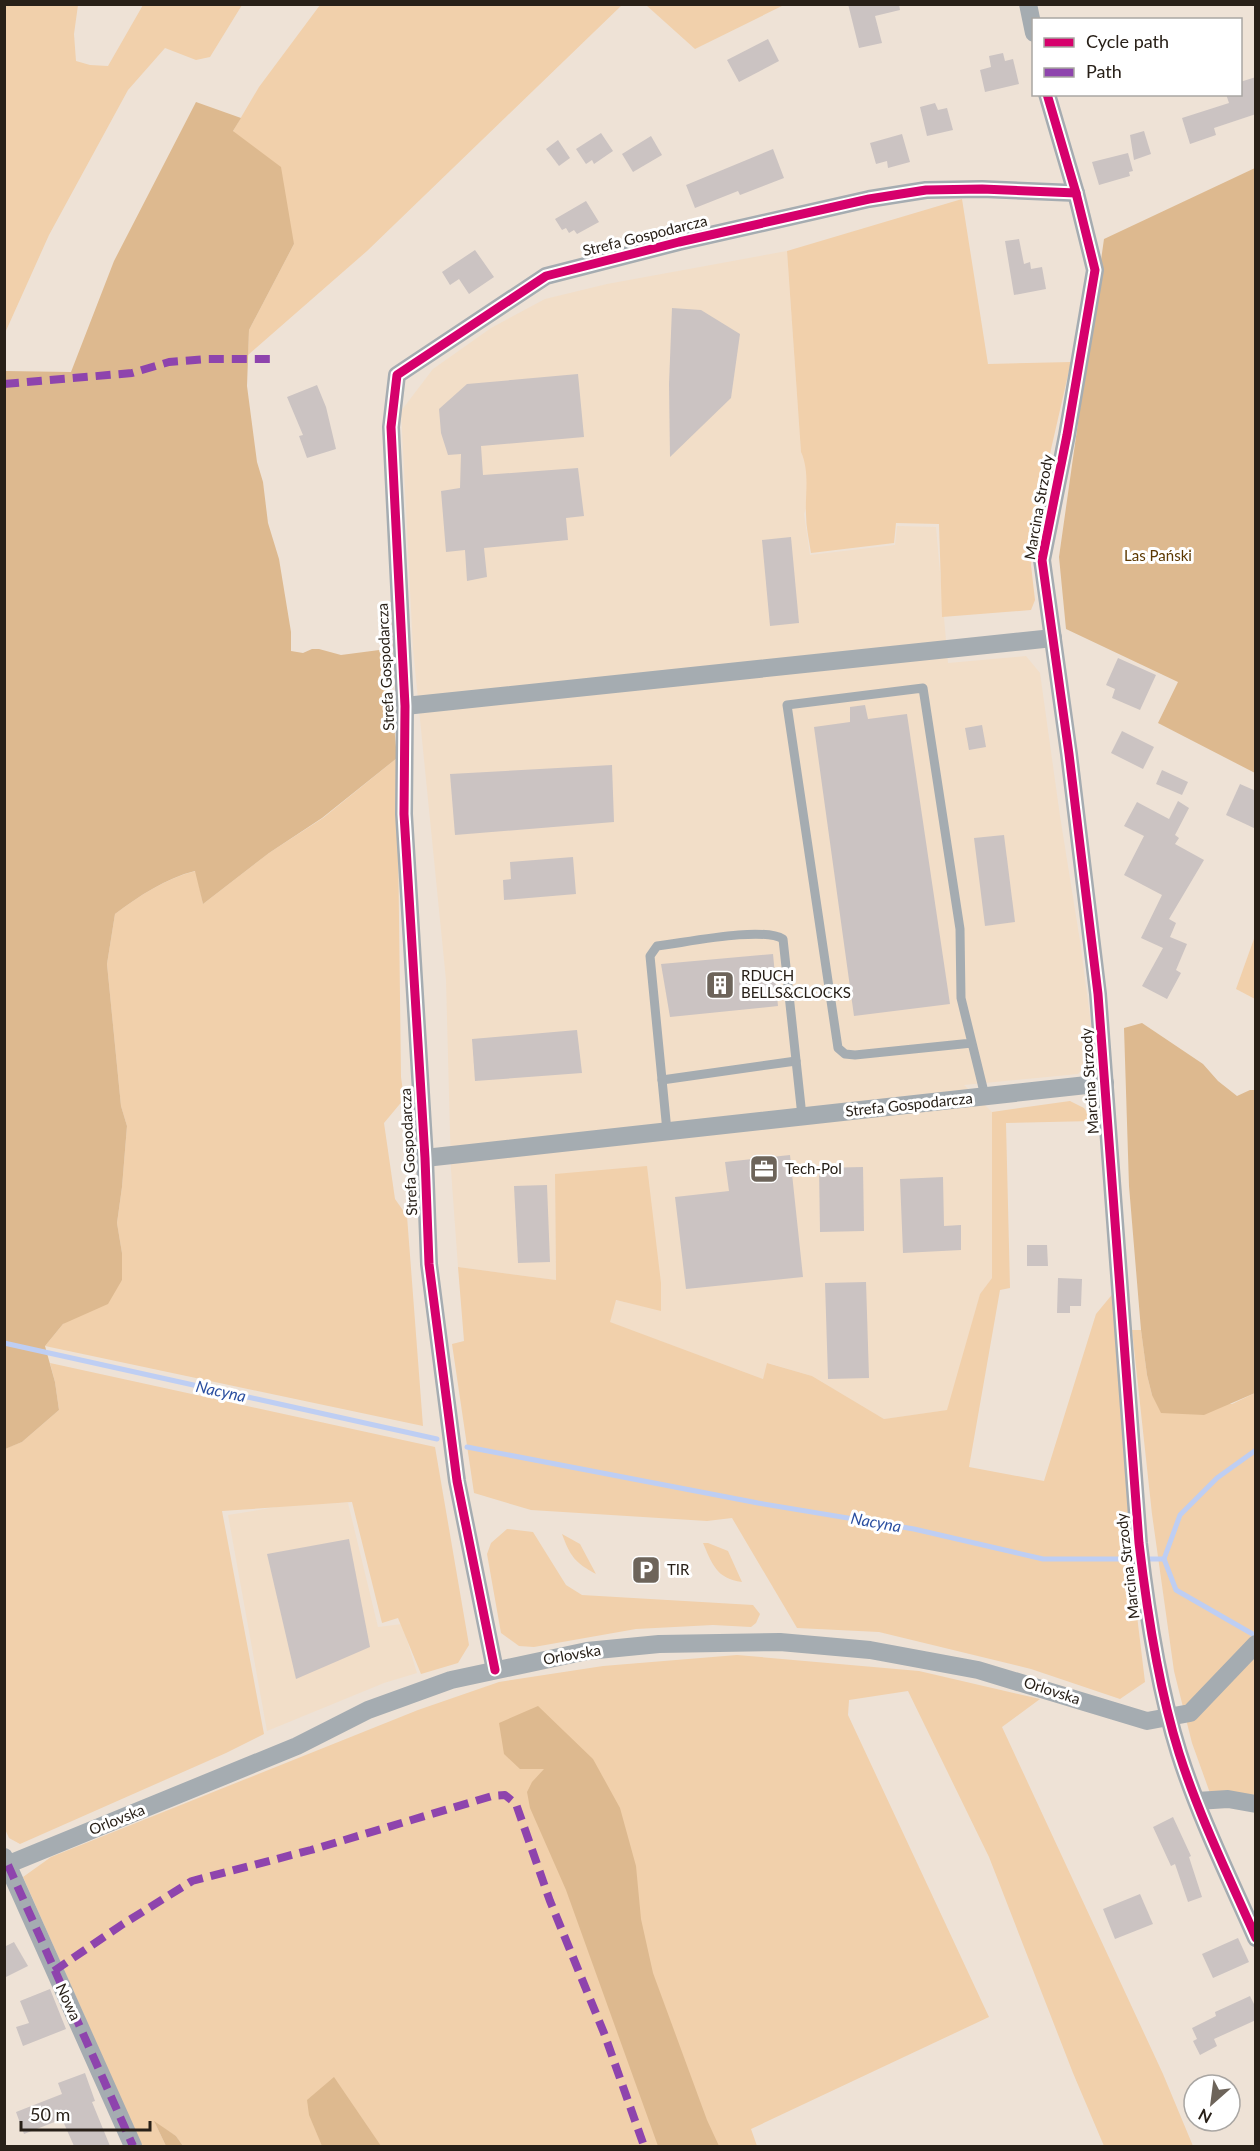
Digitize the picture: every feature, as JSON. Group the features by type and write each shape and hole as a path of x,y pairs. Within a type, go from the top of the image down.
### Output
{"street":[{"path":"1028,4 1032,23"},
{"name":"Marcina Strzody","path":"1048,96 1076,193 1095,270 1067,435 1042,560 1092,939 1106,1083 1139,1543 1146,1604 1169,1718 1197,1801 1256,1938"},
{"name":"Strefa Gospodarcza","path":"495,1670 457,1481 429,1264 425,1158 404,814 405,706 391,427 397,375 546,276 679,242 881,197 938,190 982,189 1076,193"},
{"name":"Strefa Gospodarcza","path":"405,706 1053,638"},
{"name":"Strefa Gospodarcza","path":"425,1158 1106,1083"},
{"name":"Orlovska","path":"6,1863 297,1746 368,1710 451,1680 586,1651 659,1644 780,1642 820,1644 940,1661 1027,1683 1134,1718 1147,1721 1169,1718"},
{"path":"1169,1718 1190,1713 1256,1644"},
{"path":"1197,1801 1228,1799 1256,1804"},
{"name":"Nowa","path":"6,1863 133,2146"}],"lane":[{"path":"972,1043 855,1055 844,1054 838,1048 787,705 923,688 960,929 962,998 985,1096"},
{"path":"667,1131 650,956 657,946 759,933 776,935 783,939 802,1116"},
{"path":"662,1080 796,1061"}],"shaded area":[{"path":"5,4 78,5 74,34 76,61 108,66 143,5 242,5 210,57 196,60 165,48 128,90 49,235 5,333"},
{"path":"514,4 516,6 518,4 622,5 367,251 248,355 249,330 294,244 233,131 259,87 320,5"},
{"path":"646,4 786,4 695,49 646,5"},
{"path":"962,199 988,364 1071,362 1035,519 1031,565 1035,600 1031,610 942,617 939,524 896,523 894,543 811,553 807,524 806,475 801,452 787,251"},
{"path":"787,251 801,452 808,471 809,500 804,514 810,555 895,545 897,526 936,527 948,663 1026,656 1040,673 1095,1054 1078,1074 964,1085 992,1112 992,1278 980,1294 948,1410 884,1419 812,1376 768,1363 763,1379 609,1322 615,1300 661,1310 555,1174 556,1280 458,1267 451,1170 446,980 413,649 401,411 433,369 491,328 545,299 607,284"},
{"path":"397,758 401,1077 404,1099 384,1123 395,1199 407,1216 423,1426 45,1346 63,1324 122,1280 122,1253 117,1223 127,1126 121,1106 107,964 115,914 153,888 196,871 203,904 269,853 323,818"},
{"path":"1255,936 1256,999 1236,989"},
{"path":"1070,1101 1084,1108 1093,1121 1006,1123 1010,1288 1000,1290 969,1467 1044,1481 1096,1314 1120,1285 1135,1599 1145,1682 1120,1699 1031,1669 879,1632 797,1628 732,1518 707,1521 531,1510 474,1493 452,1344 464,1341 458,1267 556,1280 555,1174 647,1166 661,1283 661,1311 616,1300 610,1322 763,1379 767,1363 812,1376 884,1419 947,1410 980,1294 992,1278 992,1112"},
{"path":"1132,1330 1141,1330 1152,1395 1232,1404 1255,1393 1255,1795 1210,1793 1192,1743 1174,1671 1152,1514"},
{"path":"50,1363 435,1447 469,1645 458,1663 421,1674 398,1618 382,1623 352,1502 222,1511 264,1734 20,1844 9,1838 4,1827 4,1449 22,1442 59,1410"},
{"path":"348,1503 378,1627 402,1624 417,1673 384,1683 267,1731 228,1515 295,1504"},
{"path":"507,1529 533,1532 566,1585 582,1595 753,1605 760,1614 756,1623 751,1627 713,1625 636,1629 534,1647 519,1646 501,1633 487,1554 491,1543"},
{"path":"562,1534 580,1544 596,1574 574,1558"},
{"path":"703,1543 728,1551 742,1582 727,1578 716,1569"},
{"path":"737,1655 919,1671 1040,1699 1002,1727 1163,2074 1182,2120 1182,2133 1188,2133 1193,2146 1104,2146 1073,2073 989,1857 908,1691 849,1700 848,1715 989,2017 751,2129 757,2146 183,2146 176,2136 155,2123 166,2146 142,2146 23,1877 51,1857 418,1710 499,1682 603,1666"}],"green space":[{"path":"196,102 241,118 233,131 281,167 294,244 249,330 247,386 268,523 279,559 291,632 291,651 303,653 319,649 341,655 387,649 397,758 322,818 269,853 203,904 195,871 153,888 115,914 107,964 121,1106 127,1126 117,1223 122,1253 122,1280 108,1304 63,1324 45,1346 55,1382 59,1410 22,1442 5,1449 5,371 71,372 114,261"},
{"name":"Las Pański","path":"1255,168 1255,773 1158,723 1178,682 1066,629 1059,557 1104,239"},
{"path":"1142,1023 1203,1064 1218,1081 1237,1096 1255,1090 1255,1393 1204,1415 1161,1413 1152,1395 1147,1375 1129,1186 1124,1028"},
{"path":"538,1706 593,1759 620,1808 636,1866 641,1919 653,1973 707,2120 719,2146 658,2146 566,1890 530,1808 527,1792 532,1782 544,1769 520,1769 504,1754 499,1723"},
{"path":"334,2077 381,2146 322,2146 309,2115 307,2100"},
{"path":"154,2121 176,2136 183,2146 166,2146"}],"building":[{"path":"848,4 899,4 900,10 875,16 882,43 859,48"},
{"path":"768,39 779,61 739,82 727,60"},
{"path":"1003,53 1005,61 1013,59 1019,84 985,92 980,70 991,67 989,56"},
{"path":"1256,77 1256,114 1214,128 1216,135 1190,144 1182,118 1229,103 1227,96 1242,96 1242,81"},
{"path":"935,103 938,110 947,108 953,130 927,136 920,107"},
{"path":"1144,131 1151,154 1134,160 1130,135"},
{"path":"601,133 613,151 594,164 592,160 586,164 576,149"},
{"path":"902,134 910,162 888,168 887,161 876,164 870,143"},
{"path":"651,136 662,155 633,172 622,154"},
{"path":"558,140 570,158 559,166 546,149"},
{"path":"773,149 784,178 740,195 738,191 695,208 686,185"},
{"path":"1128,153 1133,171 1129,172 1130,176 1099,185 1092,162"},
{"path":"586,201 599,222 577,234 574,230 569,233 566,228 562,230 555,219"},
{"path":"1019,239 1024,264 1030,262 1031,269 1042,267 1046,289 1014,295 1005,241"},
{"path":"475,250 494,277 469,294 459,279 450,285 442,272"},
{"path":"672,308 701,310 740,334 731,398 670,457 669,384"},
{"path":"578,374 584,437 481,446 483,475 578,468 584,516 566,518 568,540 484,548 487,577 467,581 465,550 446,552 441,491 460,488 461,454 448,455 441,433 439,409 467,384"},
{"path":"317,385 326,407 336,449 307,458 299,436 303,435 287,397"},
{"path":"791,537 799,623 770,626 762,540"},
{"path":"1118,658 1156,675 1140,710 1112,698 1115,689 1106,685"},
{"path":"865,705 868,719 907,714 950,1004 854,1016 814,727 850,722 850,707"},
{"path":"982,725 986,747 969,750 965,728"},
{"path":"1122,731 1154,747 1143,769 1111,753"},
{"path":"612,765 614,822 455,835 450,774"},
{"path":"1162,770 1188,782 1182,795 1156,784"},
{"path":"1240,784 1256,791 1256,829 1226,815"},
{"path":"1178,801 1189,808 1175,835 1179,838 1175,844 1204,860 1169,919 1176,923 1170,937 1187,944 1176,970 1181,973 1167,999 1142,986 1163,948 1141,938 1162,895 1124,875 1144,836 1124,826 1137,802 1169,819"},
{"path":"1004,835 1015,922 985,926 974,838"},
{"path":"573,857 576,894 504,900 503,880 511,879 510,862"},
{"name":"RDUCH BELLS&CLOCKS","path":"773,954 778,1006 670,1017 661,964"},
{"path":"577,1030 582,1073 475,1081 472,1039"},
{"path":"790,1155 803,1277 686,1289 675,1197 729,1191 725,1162"},
{"path":"863,1167 864,1231 820,1232 819,1168"},
{"path":"943,1177 944,1226 961,1225 961,1250 903,1253 900,1179"},
{"path":"547,1185 550,1262 518,1263 514,1186"},
{"path":"1027,1245 1047,1245 1048,1266 1027,1266"},
{"path":"1058,1278 1082,1279 1081,1306 1070,1306 1070,1313 1057,1313"},
{"path":"866,1282 869,1378 828,1379 825,1283"},
{"path":"349,1539 370,1647 296,1679 267,1554"},
{"path":"1173,1817 1191,1856 1189,1857 1202,1897 1188,1902 1175,1864 1171,1866 1153,1827"},
{"path":"1140,1894 1153,1924 1115,1939 1103,1909"},
{"path":"1238,1938 1249,1962 1213,1978 1202,1954"},
{"path":"14,1942 28,1966 4,1978 4,1947"},
{"path":"50,1989 66,2029 23,2046 16,2027 29,2023 20,2001"},
{"path":"1250,1996 1256,2008 1256,2020 1214,2039 1217,2046 1200,2055 1193,2041 1197,2039 1192,2028 1216,2016 1215,2012"},
{"path":"85,2073 95,2101 92,2102 110,2146 74,2146 62,2119 24,2134 16,2112 62,2094 58,2083"}],"waterway":[{"name":"Nacyna","path":"4,1343 437,1439"},
{"name":"Nacyna","path":"467,1447 758,1503 914,1529 1043,1559 1164,1559"},
{"path":"1164,1559 1180,1515 1217,1478 1256,1450"},
{"name":"Nacyna","path":"1164,1559 1176,1590 1256,1636"}],"marked path":[{"path":"4,384 132,373 169,362 207,359 270,359"},
{"path":"54,1971 192,1881 311,1850 492,1796 505,1795 516,1804 550,1901 604,2033 644,2146"},
{"path":"8,1865 133,2146"}],"cycle path":[{"path":"1048,96 1076,193 1095,270 1067,435 1042,560 1069,754 1098,994 1139,1543 1154,1649 1179,1753 1205,1823 1256,1938"},
{"path":"495,1670 457,1481 429,1264 425,1158 404,814 405,706 391,427 397,375 546,276 679,242 869,199 926,190 982,189 1076,193"}],"place":[{"name":"RDUCH BELLS&CLOCKS","path":"720,985"},
{"name":"Tech-Pol","path":"764,1169"},
{"name":"TIR","path":"646,1570"}]}
